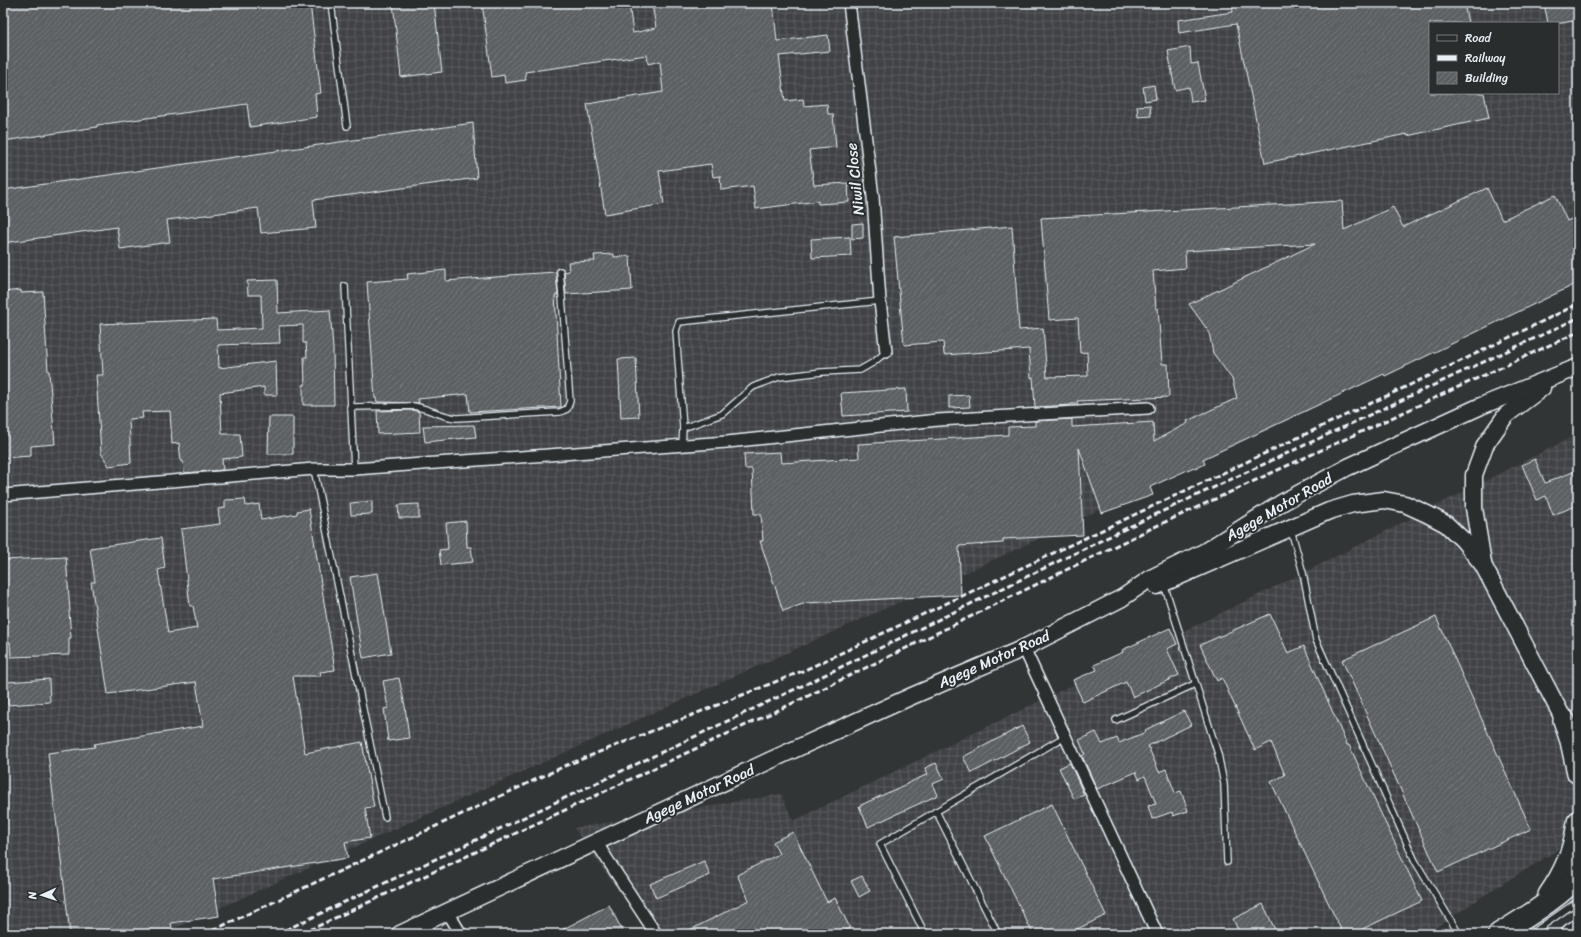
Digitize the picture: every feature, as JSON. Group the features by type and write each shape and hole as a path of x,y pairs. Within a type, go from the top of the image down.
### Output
{"highway":[{"path":"1564,720 1571,741 1578,773"},
{"path":"1540,909 1563,872 1574,847 1578,822"},
{"path":"1499,934 1540,909 1560,894 1578,877"},
{"path":"1572,934 1578,930"}],"main road":[{"name":"Agege Motor Road","path":"400,934 905,699 1024,648 1122,598 1151,578 1204,552 1283,502 1348,468 1481,406 1578,367"},
{"path":"1484,565 1474,508 1474,475 1485,444 1506,414 1559,375"},
{"path":"1122,598 1164,584 1329,511 1353,504 1384,500 1405,504 1446,524 1463,540 1484,565 1564,720 1578,739"}],"street":[{"name":"Niwil Close","path":"849,3 873,197 880,301 886,352"},
{"path":"3,495 314,469 354,469 682,446 938,420 1148,408"},
{"path":"1024,648 1157,934"},
{"path":"596,842 656,934"},
{"path":"447,912 461,934"}],"lane":[{"path":"332,3 347,126"},
{"path":"350,407 413,406 422,407 448,417 457,418 560,412 567,409 570,401 560,271"},
{"path":"345,286 354,469"},
{"path":"682,446 683,428 676,331 679,322 880,301"},
{"path":"683,428 722,414 753,387 779,377 822,372 860,370 874,362 886,352"},
{"path":"314,469 385,817"},
{"path":"1290,527 1303,573 1316,640 1415,861 1459,934"},
{"path":"1164,584 1218,754 1222,778 1227,862"},
{"path":"1116,720 1196,684"},
{"path":"925,934 880,844 1059,740 1065,739"},
{"path":"936,812 998,934"},
{"path":"1531,934 1578,901"}],"shaded area":[{"path":"3,3 1578,3 1578,282 1004,555 162,934 3,934"},
{"path":"1578,434 1578,828 1556,851 1494,889 1426,934 649,934 574,828 781,794 793,821 1303,573"}],"building":[{"path":"3,3 310,3 321,93 315,94 317,117 250,127 247,104 97,125 97,127 3,141"},
{"path":"393,3 434,3 442,72 401,77"},
{"path":"482,3 629,3 633,33 656,28 652,3 773,3 777,41 828,35 830,51 779,56 785,101 803,99 804,106 827,104 828,114 833,114 836,147 809,150 814,185 848,183 849,202 818,204 818,201 756,209 753,186 721,190 720,176 713,177 711,164 659,171 664,204 605,214 587,104 663,92 660,61 648,64 647,55 525,72 526,80 505,83 504,75 492,77"},
{"path":"1231,3 1464,3 1468,22 1429,22 1429,94 1484,94 1489,118 1407,136 1407,134 1265,163 1236,24 1179,33 1178,20 1233,12"},
{"path":"1544,3 1578,3 1578,20 1562,23 1548,22"},
{"path":"1190,47 1191,64 1198,63 1205,100 1191,102 1189,87 1175,90 1168,51"},
{"path":"1154,85 1156,99 1145,101 1143,87"},
{"path":"1150,105 1151,116 1138,117 1137,106"},
{"path":"473,123 477,178 313,200 316,228 261,233 258,208 167,220 170,242 120,249 117,227 3,243 3,190"},
{"path":"1487,188 1502,220 1555,195 1567,221 1578,216 1578,283 1385,376 1384,374 1203,459 1205,464 1195,469 1194,467 1150,487 1153,495 1102,513 1079,448 1083,535 1003,539 1003,543 959,546 961,595 806,603 783,611 760,541 763,541 761,514 754,514 752,469 745,469 744,454 780,452 781,463 859,458 858,444 1008,435 1008,427 1035,426 1035,421 1072,419 1072,427 1153,422 1154,441 1188,423 1187,421 1237,398 1232,379 1213,353 1209,332 1189,304 1315,244 1185,251 1186,268 1153,271 1156,309 1158,308 1162,364 1168,364 1169,397 1077,401 1078,404 1035,407 1029,349 944,355 943,342 904,345 894,237 1012,226 1019,330 1043,328 1047,377 1088,376 1087,352 1080,353 1078,318 1049,320 1041,218 1342,201 1344,230 1393,207 1403,227"},
{"path":"863,223 863,238 852,239 852,224"},
{"path":"850,237 851,256 812,258 811,239"},
{"path":"614,254 614,257 630,256 632,290 566,294 564,272 569,271 568,262 595,261 594,255"},
{"path":"446,270 446,281 556,272 558,295 555,295 561,407 470,412 468,394 418,399 419,403 377,402 376,398 375,399 367,282 408,279 407,274"},
{"path":"277,280 278,313 330,310 333,348 334,405 303,405 303,385 305,385 304,357 307,357 306,343 303,343 303,325 279,326 280,343 218,345 219,368 276,361 277,395 264,395 264,387 220,393 222,434 240,434 242,457 222,459 223,470 184,473 179,443 172,444 170,411 142,412 143,418 129,419 131,463 109,466 101,453 96,375 103,375 100,324 216,319 217,330 262,328 261,295 248,295 247,281"},
{"path":"21,290 21,293 43,292 48,371 55,444 31,446 31,456 3,458 3,292"},
{"path":"636,358 639,417 621,418 618,359"},
{"path":"906,389 907,412 843,416 841,393"},
{"path":"969,395 970,407 949,408 949,396"},
{"path":"413,410 419,412 420,432 378,434 377,411"},
{"path":"269,417 293,417 293,454 268,454"},
{"path":"474,425 476,437 425,442 423,426"},
{"path":"1535,459 1545,483 1578,470 1578,505 1553,515 1546,496 1537,500 1522,465"},
{"path":"245,499 246,506 259,504 261,520 297,514 297,511 309,509 335,670 320,672 321,676 293,676 305,753 362,742 374,807 365,808 370,838 345,842 348,858 213,879 219,916 171,923 173,934 70,934 48,753 95,747 94,744 203,726 196,682 108,694 91,582 95,582 90,548 161,538 165,568 158,570 168,633 197,628 193,606 190,606 181,529 220,524 218,509 225,508 225,500"},
{"path":"372,501 372,514 351,515 350,503"},
{"path":"419,504 419,518 399,518 398,505"},
{"path":"466,521 467,547 471,547 473,562 441,565 439,550 448,549 446,523"},
{"path":"66,557 71,638 69,638 69,655 11,657 10,642 3,643 3,560"},
{"path":"378,573 391,653 363,658 350,577"},
{"path":"1270,614 1288,653 1304,646 1347,745 1349,745 1422,901 1352,934 1343,934 1271,782 1285,775 1271,742 1255,750 1222,678 1217,681 1200,645"},
{"path":"1436,617 1531,829 1438,872 1342,660"},
{"path":"1170,628 1177,644 1167,649 1179,675 1133,697 1126,682 1083,702 1073,680 1097,670 1094,665 1123,652 1122,650"},
{"path":"399,678 405,706 409,738 388,741 384,709 388,708 383,681"},
{"path":"49,679 50,702 8,705 7,682"},
{"path":"1184,711 1191,725 1148,746 1159,772 1166,769 1175,793 1181,791 1188,811 1173,816 1172,812 1152,819 1148,806 1156,804 1145,776 1139,779 1136,772 1097,789 1082,756 1085,754 1079,740 1096,732 1102,744 1117,738 1119,743 1146,732 1145,730"},
{"path":"1022,726 1030,742 972,773 963,757"},
{"path":"936,763 944,779 933,784 938,795 868,827 859,806 928,774 925,768"},
{"path":"1070,763 1084,795 1074,799 1059,768"},
{"path":"1052,804 1106,915 1067,934 1033,934 985,836"},
{"path":"793,832 827,902 835,898 850,928 838,934 682,934 749,900 737,875 779,854 773,842"},
{"path":"704,861 710,875 656,898 650,884"},
{"path":"862,876 870,891 859,897 851,881"},
{"path":"1263,904 1277,934 1240,934 1233,919"},
{"path":"609,905 624,934 554,934"}],"railway":[{"path":"205,934 567,765 805,670 1467,358 1578,304"},
{"path":"277,934 808,683 1133,525 1578,318"},
{"path":"301,934 810,695 1152,528 1578,332"}]}
